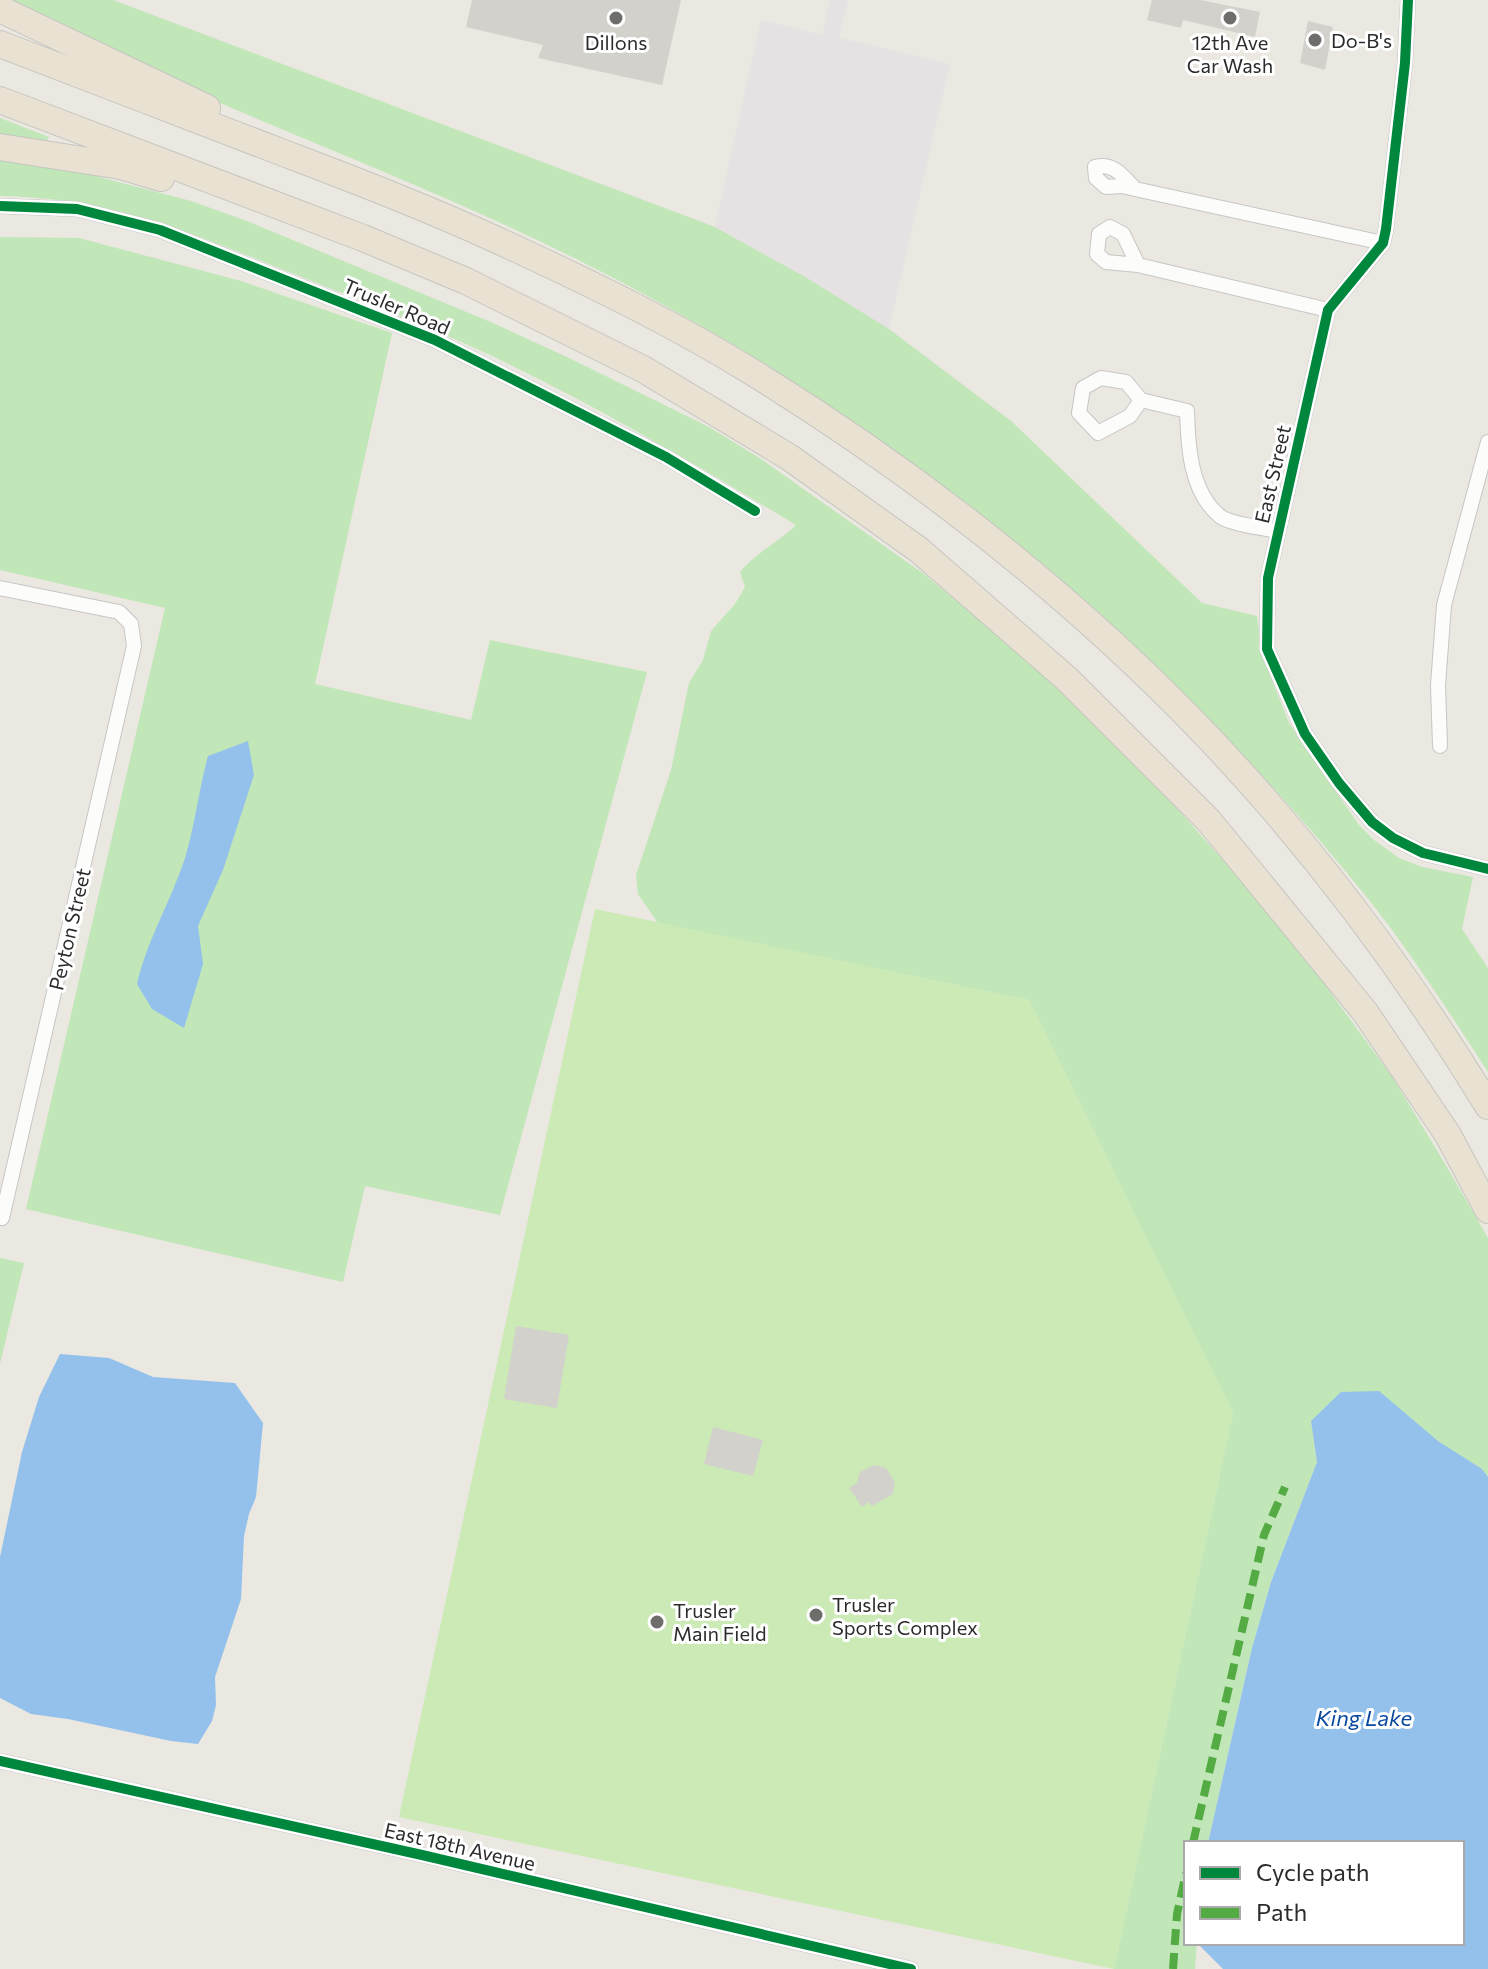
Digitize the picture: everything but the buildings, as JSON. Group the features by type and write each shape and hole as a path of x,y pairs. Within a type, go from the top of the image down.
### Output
{"highway":[{"path":"0,9 368,186"},
{"path":"0,44 368,186 498,240 670,326 753,373 926,490 1030,573 1130,661 1270,806 1397,966 1488,1106"},
{"path":"0,100 363,238 466,281 643,369 789,457 930,560 1067,679 1209,821 1365,1012 1448,1135 1488,1210"},
{"path":"0,147 121,166 363,238"}],"street":[{"path":"1135,189 1383,243 1405,63 1408,0"},
{"name":"Trusler Road","path":"0,206 77,209 160,230 435,340 666,457 755,511"},
{"name":"East Street","path":"1383,243 1328,310 1268,578 1267,649 1305,734 1339,783 1372,822 1393,838 1423,853 1488,869"},
{"path":"1138,265 1328,310"},
{"path":"1141,400 1130,416 1098,433 1079,413 1083,388 1101,378 1126,382 1141,400 1187,411 1188,444 1199,489 1222,518 1277,531"},
{"path":"1440,746 1438,685 1444,605 1488,442"},
{"name":"Peyton Street","path":"0,588 119,612 131,624 134,646 2,1218"},
{"name":"East 18th Avenue","path":"0,1761 437,1858 911,1969"}],"shaded area":[{"path":"830,0 848,0 839,38 950,64 889,329 807,278 715,227 761,20 822,35"}],"green space":[{"path":"3,0 113,0 715,227 807,278 889,329 1011,421 1202,603 1257,616 1262,655 1289,723 1359,825 1399,858 1422,867 1473,877 1462,929 1488,968 1488,1072 1444,1004 1365,895 1284,800 1199,709 1109,623 1015,542 917,467 815,396 710,331 600,271 477,212 90,45"},
{"path":"0,118 49,137 45,144 0,137"},
{"path":"0,156 61,167 191,201 247,221 493,323 709,427 758,457 924,574 1068,698 1142,769 1285,930 1393,1078 1488,1238 1488,1477 1482,1469 1438,1441 1311,1421 1317,1462 1271,1582 1252,1648 1208,1841 1184,1841 1184,1945 1197,1945 1195,1969 1114,1969 1233,1413 1029,1000 658,923 638,894 636,875 671,770 689,683 703,660 711,631 735,604 745,587 740,572 796,525 599,410 477,349 410,320 152,221 80,203 0,196"},
{"path":"0,237 79,238 241,281 392,333 315,684 471,720 490,640 647,672 500,1215 365,1186 343,1282 26,1209 165,608 0,570"},
{"name":"Trusler Sports Complex","path":"595,909 1029,1000 1233,1413 1114,1969 399,1817"},
{"path":"0,1258 24,1263 0,1364"}],"water":[{"path":"248,741 254,775 223,870 198,926 203,964 184,1028 152,1009 137,984 185,858 208,756"},
{"path":"60,1354 109,1358 153,1377 235,1383 263,1423 256,1497 244,1536 241,1599 215,1677 216,1705 212,1721 198,1744 31,1714 0,1698 0,1557 22,1452 39,1397"},
{"name":"King Lake","path":"1379,1391 1438,1441 1482,1469 1488,1477 1488,1969 1223,1969 1199,1945 1464,1945 1464,1841 1208,1841 1252,1648 1271,1582 1317,1462 1311,1421 1341,1392"}],"marked path":[{"path":"1193,1841 1264,1535 1285,1487"},
{"path":"1173,1969 1177,1914 1184,1882"}],"cycle path":[{"path":"1408,0 1405,63 1383,243 1328,310 1268,578 1267,649 1305,734 1339,783 1372,822 1393,838 1423,853 1488,869"},
{"path":"0,206 77,209 160,230 435,340 666,457 755,511"},
{"path":"0,1761 911,1969"}],"place":[{"name":"Dillons","path":"616,18"},
{"name":"12th Ave Car Wash","path":"1230,18"},
{"name":"Do-B's","path":"1315,40"},
{"name":"Trusler Sports Complex","path":"816,1615"},
{"name":"Trusler Main Field","path":"657,1622"}]}
